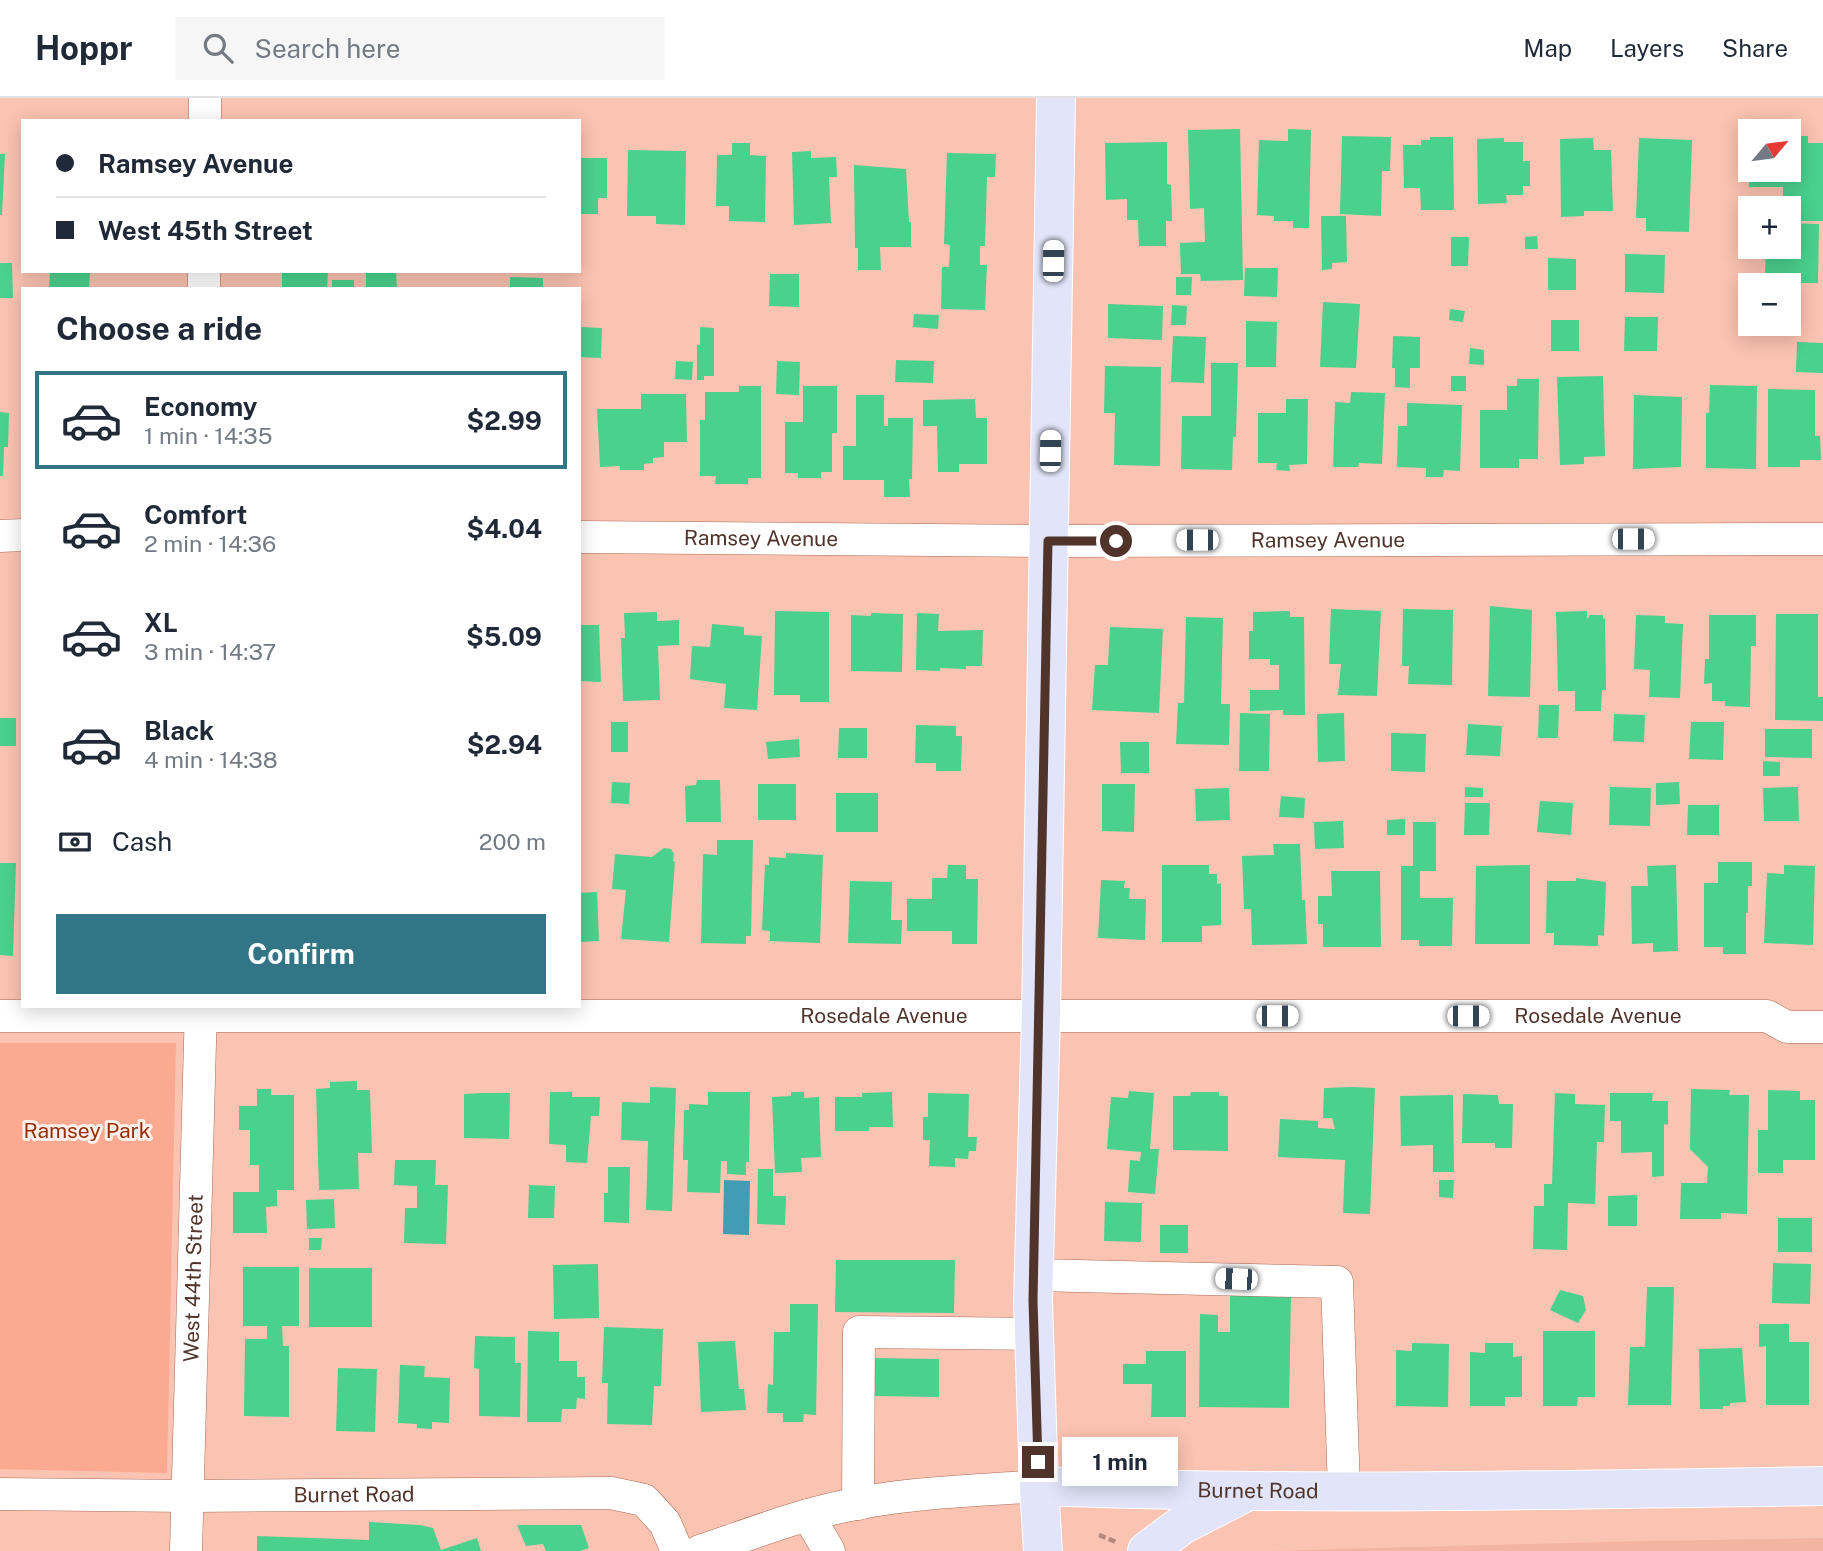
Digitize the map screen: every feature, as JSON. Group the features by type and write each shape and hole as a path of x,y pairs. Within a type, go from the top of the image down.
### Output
{"main road":[{"path":"1043,1551 1034,1275 1041,1016 1056,98"},
{"name":"Burnet Road","path":"1039,1486 1344,1491 1823,1486"},
{"path":"1147,1551 1182,1525 1247,1491"}],"street":[{"path":"205,98 205,119"},
{"path":"0,536 21,536"},
{"name":"Ramsey Avenue","path":"581,537 1048,541 1823,539"},
{"name":"Rosedale Avenue","path":"0,1016 200,1011 1041,1016 1767,1016 1788,1005 1823,1004"},
{"name":"West 44th Street","path":"186,1551 200,1011"},
{"name":"Rosedale Avenue","path":"1767,1016 1787,1027 1823,1027"},
{"path":"1034,1275 1337,1282 1344,1491"},
{"path":"858,1504 859,1332 1034,1334"},
{"name":"Burnet Road","path":"700,1551 808,1515 858,1504 901,1497 1039,1486"},
{"name":"Burnet Road","path":"0,1494 188,1496 611,1493 644,1500 665,1523 677,1551"},
{"path":"808,1515 829,1551"}],"shaded area":[{"path":"1823,1538 1823,1551 1269,1551 1604,1542"}],"green space":[{"name":"Ramsey Park","path":"0,1043 176,1043 167,1473 0,1469"}],"water":[{"path":"724,1180 750,1181 749,1235 723,1234"}],"building":[{"path":"1240,129 1243,280 1201,281 1200,274 1181,274 1180,243 1205,242 1204,208 1190,209 1188,130"},
{"path":"1288,129 1311,130 1309,228 1293,228 1293,221 1274,221 1274,216 1257,215 1259,140 1288,141"},
{"path":"1342,136 1391,137 1390,171 1382,171 1381,216 1340,214"},
{"path":"1801,136 1808,136 1808,143 1823,143 1823,221 1801,221 1801,196 1783,196 1783,187 1749,187 1749,182 1801,182"},
{"path":"1430,137 1453,137 1454,210 1421,210 1420,188 1404,188 1403,145 1421,145 1421,140 1430,140"},
{"path":"1504,138 1504,142 1523,142 1523,161 1530,161 1530,186 1523,186 1523,195 1506,195 1507,203 1478,204 1477,139"},
{"path":"1593,138 1594,150 1611,150 1613,211 1584,211 1584,216 1561,217 1560,139"},
{"path":"1639,138 1692,140 1689,232 1646,231 1646,218 1636,218"},
{"path":"1167,142 1167,184 1171,185 1172,221 1166,221 1166,246 1139,246 1138,220 1127,220 1127,199 1106,200 1105,143"},
{"path":"732,143 750,143 750,155 766,156 765,222 729,221 729,206 716,206 717,155 732,155"},
{"path":"628,150 686,151 685,225 656,224 656,216 627,216"},
{"path":"811,151 811,158 836,157 837,177 829,177 831,223 794,225 792,152"},
{"path":"947,153 996,154 995,177 987,177 985,246 980,246 980,265 987,265 985,310 941,309 942,267 949,267 950,245 944,244"},
{"path":"0,154 5,154 2,215 0,215"},
{"path":"581,158 607,158 607,198 598,198 598,214 581,214"},
{"path":"854,165 906,169 911,247 880,247 881,270 858,270 858,248 855,248"},
{"path":"1321,216 1346,216 1347,262 1332,263 1332,269 1322,270"},
{"path":"1801,223 1819,224 1818,283 1801,283 1801,273 1765,273 1766,259 1801,259"},
{"path":"1537,236 1538,249 1525,249 1525,237"},
{"path":"1451,237 1469,237 1468,266 1451,266"},
{"path":"1625,254 1665,255 1664,293 1625,292"},
{"path":"1548,258 1576,259 1576,290 1548,290"},
{"path":"0,263 12,263 13,298 0,298"},
{"path":"1245,268 1278,268 1277,297 1244,296"},
{"path":"50,273 90,273 89,287 49,287"},
{"path":"282,273 328,273 327,287 282,287"},
{"path":"366,273 396,273 397,287 366,287"},
{"path":"770,274 799,274 799,307 769,306"},
{"path":"510,277 543,278 543,287 510,287"},
{"path":"1176,277 1192,277 1191,295 1176,295"},
{"path":"332,280 354,280 354,287 332,287"},
{"path":"1323,302 1360,304 1356,368 1320,367"},
{"path":"1108,304 1163,306 1162,340 1108,338"},
{"path":"1172,305 1187,306 1186,325 1171,325"},
{"path":"1450,309 1465,311 1463,322 1449,320"},
{"path":"914,314 939,315 938,329 913,327"},
{"path":"1625,317 1658,317 1657,351 1624,351"},
{"path":"1551,320 1579,320 1579,351 1551,351"},
{"path":"1246,321 1277,322 1276,367 1246,367"},
{"path":"581,327 602,328 601,358 581,357"},
{"path":"700,327 714,328 714,376 704,376 704,380 697,380"},
{"path":"1173,336 1206,337 1204,383 1171,382"},
{"path":"1393,336 1420,337 1420,368 1410,368 1410,388 1395,387 1395,368 1392,368"},
{"path":"1797,342 1823,343 1823,373 1796,372"},
{"path":"1470,348 1484,350 1484,365 1469,364"},
{"path":"896,360 934,361 933,383 895,382"},
{"path":"676,361 693,362 692,380 675,379"},
{"path":"777,361 800,362 799,395 776,394"},
{"path":"1211,363 1238,363 1236,437 1233,437 1232,470 1181,469 1182,416 1211,416"},
{"path":"1105,366 1161,367 1160,466 1114,465 1115,413 1104,413"},
{"path":"1451,376 1466,376 1466,391 1451,391"},
{"path":"1603,376 1605,456 1584,457 1584,464 1560,465 1557,377"},
{"path":"1517,379 1539,379 1538,459 1519,459 1519,468 1480,468 1480,410 1507,410 1507,386 1517,386"},
{"path":"1710,385 1757,386 1756,469 1706,468 1706,413 1709,413"},
{"path":"739,386 761,386 761,478 748,478 748,484 715,484 716,476 700,476 700,420 705,420 705,392 739,392"},
{"path":"803,386 837,386 837,433 832,433 832,472 821,472 821,478 798,478 798,473 785,473 785,422 803,422"},
{"path":"1768,389 1815,390 1815,436 1820,436 1821,460 1800,460 1800,467 1768,467"},
{"path":"1351,392 1385,393 1382,464 1359,463 1358,467 1333,467 1335,402 1350,403"},
{"path":"641,394 686,394 687,442 664,442 664,457 653,458 653,463 644,464 644,470 620,470 620,466 600,467 597,409 641,409"},
{"path":"856,395 884,395 884,426 888,426 888,418 913,418 910,497 884,497 884,480 843,480 843,446 856,446"},
{"path":"1634,395 1682,397 1681,467 1633,469"},
{"path":"975,399 976,418 987,418 987,464 959,464 959,472 938,472 937,426 923,426 923,400"},
{"path":"1286,399 1308,399 1307,464 1289,465 1290,471 1276,470 1277,463 1258,463 1258,413 1286,413"},
{"path":"1407,403 1462,405 1460,471 1444,470 1443,477 1426,477 1426,468 1397,467 1398,426 1407,426"},
{"path":"0,412 9,413 8,447 4,447 3,476 0,476"},
{"path":"1490,606 1532,610 1530,697 1488,696"},
{"path":"1331,609 1381,611 1377,696 1338,695 1341,664 1329,664"},
{"path":"1403,609 1453,610 1452,685 1408,684 1409,666 1402,666"},
{"path":"775,611 829,612 829,702 800,702 800,695 774,695"},
{"path":"1290,611 1290,617 1304,617 1305,715 1283,715 1283,710 1250,711 1250,690 1279,690 1279,665 1270,665 1270,659 1249,659 1249,631 1253,631 1253,612"},
{"path":"1587,611 1587,619 1590,615 1603,615 1603,619 1605,618 1606,690 1602,690 1601,711 1575,711 1575,691 1558,691 1556,612"},
{"path":"657,612 657,621 679,620 679,645 658,646 660,700 623,701 621,638 625,638 624,613"},
{"path":"871,613 903,614 902,672 851,671 851,615 871,616"},
{"path":"917,613 939,614 938,631 983,630 982,666 966,666 966,669 940,668 940,671 916,670"},
{"path":"1776,614 1818,614 1818,697 1823,697 1823,721 1775,720"},
{"path":"1636,615 1665,616 1665,623 1683,624 1680,698 1649,697 1650,670 1634,669"},
{"path":"1709,615 1756,615 1756,646 1751,646 1750,707 1725,706 1725,701 1712,701 1712,683 1704,684 1705,659 1709,659"},
{"path":"1186,617 1223,618 1221,704 1230,704 1229,745 1176,744 1178,703 1184,703"},
{"path":"712,624 744,627 744,635 762,636 757,710 724,708 726,684 690,679 692,646 710,647"},
{"path":"581,625 599,625 601,682 581,681"},
{"path":"1110,627 1163,629 1159,713 1092,710 1095,665 1108,665"},
{"path":"1539,705 1559,705 1558,738 1538,738"},
{"path":"1240,713 1270,714 1269,771 1239,771"},
{"path":"1344,713 1345,761 1318,762 1317,714"},
{"path":"1614,714 1645,715 1644,742 1613,741"},
{"path":"0,718 16,718 16,746 0,746"},
{"path":"611,722 628,722 628,752 611,752"},
{"path":"1691,722 1724,722 1723,760 1689,759"},
{"path":"1468,724 1502,726 1500,756 1466,755"},
{"path":"916,725 956,726 956,736 962,736 961,771 936,771 936,763 915,763"},
{"path":"839,728 867,728 867,758 838,758"},
{"path":"1765,729 1812,729 1812,758 1765,757"},
{"path":"1391,733 1426,734 1425,772 1391,771"},
{"path":"799,739 800,757 768,759 766,742"},
{"path":"1120,742 1149,742 1149,773 1121,773"},
{"path":"1763,761 1780,762 1780,776 1763,776"},
{"path":"697,780 720,780 721,822 686,822 685,786 696,785"},
{"path":"612,782 630,783 629,804 611,803"},
{"path":"1679,782 1680,804 1656,805 1656,783"},
{"path":"758,784 796,784 796,820 758,820"},
{"path":"1102,784 1135,784 1134,832 1102,831"},
{"path":"1465,787 1483,788 1483,797 1465,797"},
{"path":"1610,787 1651,788 1650,826 1609,825"},
{"path":"1798,787 1799,821 1764,821 1763,788"},
{"path":"1229,788 1230,820 1196,821 1195,789"},
{"path":"836,793 878,793 878,832 836,832"},
{"path":"1281,796 1305,798 1304,818 1279,817"},
{"path":"1540,801 1573,803 1571,835 1537,832"},
{"path":"1465,803 1490,803 1489,835 1464,835"},
{"path":"1688,805 1719,805 1719,835 1687,835"},
{"path":"1405,819 1405,835 1387,835 1387,820"},
{"path":"1343,821 1344,848 1315,849 1314,822"},
{"path":"1413,822 1436,822 1436,871 1420,871 1420,898 1453,898 1452,946 1419,946 1419,940 1401,940 1401,866 1413,866"},
{"path":"717,840 753,840 751,936 746,936 746,944 701,943 703,854 717,855"},
{"path":"1273,844 1300,844 1307,944 1252,945 1251,909 1244,909 1242,856 1274,855"},
{"path":"664,848 671,849 675,862 669,942 621,939 626,890 612,889 615,854 652,857"},
{"path":"786,853 823,855 820,943 770,941 770,931 762,930 765,865 769,865 769,857 786,858"},
{"path":"1718,862 1752,862 1752,886 1748,886 1746,913 1746,954 1723,954 1723,947 1704,947 1704,883 1718,883"},
{"path":"0,863 16,863 13,956 0,955"},
{"path":"948,865 966,865 966,879 978,879 977,944 952,944 952,931 907,931 907,899 932,899 932,878 947,878"},
{"path":"1162,865 1209,865 1209,874 1217,874 1217,884 1221,883 1221,925 1202,926 1202,942 1162,942"},
{"path":"1530,865 1530,944 1475,944 1476,866"},
{"path":"1676,865 1678,951 1653,952 1653,943 1632,944 1631,886 1648,886 1647,866"},
{"path":"1784,865 1815,866 1813,945 1764,943 1767,873 1784,874"},
{"path":"1331,871 1380,871 1381,947 1323,947 1323,924 1318,924 1318,896 1332,896"},
{"path":"1576,878 1606,882 1604,936 1598,935 1598,946 1554,945 1554,933 1546,933 1547,881 1576,881"},
{"path":"1101,880 1125,881 1124,888 1130,888 1129,899 1146,899 1145,940 1098,938"},
{"path":"850,881 892,882 891,920 902,920 901,944 848,943"},
{"path":"597,892 599,941 581,942 581,893"},
{"path":"357,1081 357,1090 370,1090 372,1153 358,1153 359,1189 319,1190 316,1089 330,1088 330,1082"},
{"path":"650,1087 676,1088 672,1211 646,1210 648,1141 621,1140 622,1102 650,1103"},
{"path":"1324,1088 1375,1088 1370,1214 1343,1213 1345,1160 1278,1157 1280,1119 1318,1121 1318,1128 1335,1129 1332,1118 1323,1118"},
{"path":"257,1089 271,1089 271,1095 294,1095 294,1190 277,1190 277,1206 266,1207 267,1233 233,1233 233,1192 259,1192 259,1165 250,1165 250,1130 239,1130 239,1106 257,1106"},
{"path":"1691,1089 1730,1090 1729,1095 1749,1095 1747,1214 1721,1213 1721,1219 1680,1219 1681,1183 1707,1183 1708,1167 1690,1149"},
{"path":"1768,1090 1800,1091 1800,1100 1815,1100 1815,1160 1783,1160 1783,1173 1758,1173 1758,1130 1768,1130"},
{"path":"1129,1091 1154,1093 1150,1149 1159,1149 1155,1194 1128,1192 1130,1160 1140,1161 1141,1152 1107,1149 1111,1097 1128,1098"},
{"path":"550,1092 572,1092 572,1097 600,1097 599,1116 591,1116 587,1163 566,1162 566,1145 549,1144"},
{"path":"708,1092 750,1092 749,1162 746,1162 746,1175 727,1174 727,1161 721,1161 720,1193 687,1192 688,1160 683,1160 684,1110 689,1110 689,1104 708,1105"},
{"path":"791,1092 804,1092 804,1098 819,1097 821,1157 801,1158 802,1172 775,1173 772,1097 791,1096"},
{"path":"892,1092 893,1127 869,1127 869,1131 835,1131 835,1097 862,1097 862,1093"},
{"path":"1191,1092 1219,1092 1219,1096 1228,1096 1228,1151 1173,1150 1173,1096 1190,1096"},
{"path":"510,1093 509,1139 464,1138 464,1094"},
{"path":"928,1093 969,1094 968,1137 977,1137 976,1151 969,1151 968,1159 955,1158 955,1167 929,1166 930,1140 923,1140 923,1117 928,1117"},
{"path":"1555,1093 1575,1094 1575,1104 1605,1105 1604,1142 1597,1142 1595,1204 1568,1203 1567,1250 1533,1249 1534,1206 1544,1206 1544,1184 1552,1184"},
{"path":"1610,1093 1653,1093 1652,1101 1668,1101 1668,1125 1664,1124 1664,1176 1652,1177 1652,1152 1621,1153 1621,1121 1610,1121"},
{"path":"1463,1094 1498,1095 1499,1104 1513,1104 1512,1148 1495,1148 1495,1143 1462,1143"},
{"path":"1453,1095 1454,1172 1433,1172 1433,1145 1401,1146 1400,1096"},
{"path":"395,1160 436,1160 435,1185 448,1185 446,1244 404,1243 405,1208 417,1208 417,1186 394,1185"},
{"path":"608,1167 630,1167 629,1223 604,1222 604,1193 608,1193"},
{"path":"758,1169 773,1169 773,1196 786,1196 785,1225 757,1224"},
{"path":"1439,1180 1454,1180 1453,1198 1439,1197"},
{"path":"529,1185 555,1186 554,1218 528,1218"},
{"path":"1637,1195 1637,1226 1608,1226 1608,1196"},
{"path":"334,1199 335,1228 307,1229 306,1200"},
{"path":"1105,1202 1142,1203 1141,1242 1104,1241"},
{"path":"1778,1218 1812,1218 1812,1252 1778,1252"},
{"path":"1160,1225 1188,1225 1188,1253 1160,1253"},
{"path":"309,1238 322,1238 321,1250 309,1250"},
{"path":"836,1260 955,1260 954,1313 835,1312"},
{"path":"1773,1263 1811,1264 1810,1304 1772,1303"},
{"path":"598,1264 599,1318 554,1319 553,1265"},
{"path":"243,1267 299,1267 299,1326 282,1326 283,1346 289,1346 289,1417 244,1416 245,1339 267,1339 267,1326 243,1326"},
{"path":"309,1268 372,1268 372,1327 309,1327"},
{"path":"1647,1287 1674,1287 1671,1405 1628,1405 1630,1347 1645,1347"},
{"path":"1560,1290 1583,1296 1586,1310 1578,1323 1550,1310"},
{"path":"1230,1295 1291,1296 1289,1408 1199,1407 1200,1314 1218,1315 1218,1332 1230,1332"},
{"path":"790,1304 818,1304 816,1415 804,1414 803,1422 783,1422 783,1413 767,1413 768,1384 773,1385 774,1332 790,1332"},
{"path":"1759,1324 1789,1324 1789,1342 1809,1342 1809,1405 1766,1405 1766,1346 1759,1347"},
{"path":"604,1327 663,1329 661,1386 654,1386 652,1425 607,1424 608,1383 602,1383"},
{"path":"528,1331 559,1332 559,1361 577,1361 577,1377 585,1377 585,1399 577,1398 576,1409 562,1409 561,1422 527,1422"},
{"path":"1543,1331 1595,1331 1595,1397 1578,1397 1577,1406 1543,1406"},
{"path":"475,1336 515,1337 515,1363 521,1363 520,1417 479,1416 479,1369 474,1368"},
{"path":"735,1341 739,1389 744,1389 746,1410 701,1412 698,1342"},
{"path":"1412,1343 1449,1344 1448,1407 1396,1406 1396,1350 1412,1351"},
{"path":"1485,1343 1513,1343 1513,1357 1522,1356 1522,1397 1505,1397 1505,1406 1470,1406 1470,1352 1485,1353"},
{"path":"1742,1348 1746,1402 1730,1403 1730,1406 1723,1406 1723,1409 1700,1409 1699,1349"},
{"path":"1146,1351 1186,1351 1186,1417 1151,1417 1152,1384 1123,1384 1123,1364 1146,1364"},
{"path":"872,1358 939,1359 939,1397 872,1396"},
{"path":"400,1365 425,1366 424,1377 450,1378 449,1423 432,1422 432,1429 417,1428 417,1424 398,1423"},
{"path":"338,1368 377,1369 375,1432 336,1431"},
{"path":"369,1522 433,1528 441,1550 477,1538 481,1551 257,1551 257,1536 369,1540"},
{"path":"517,1525 581,1525 589,1548 580,1551 546,1551 543,1544 526,1546"}],"route":[{"path":"1038,1462 1033,1301 1041,1016 1048,541 1116,541"}]}
